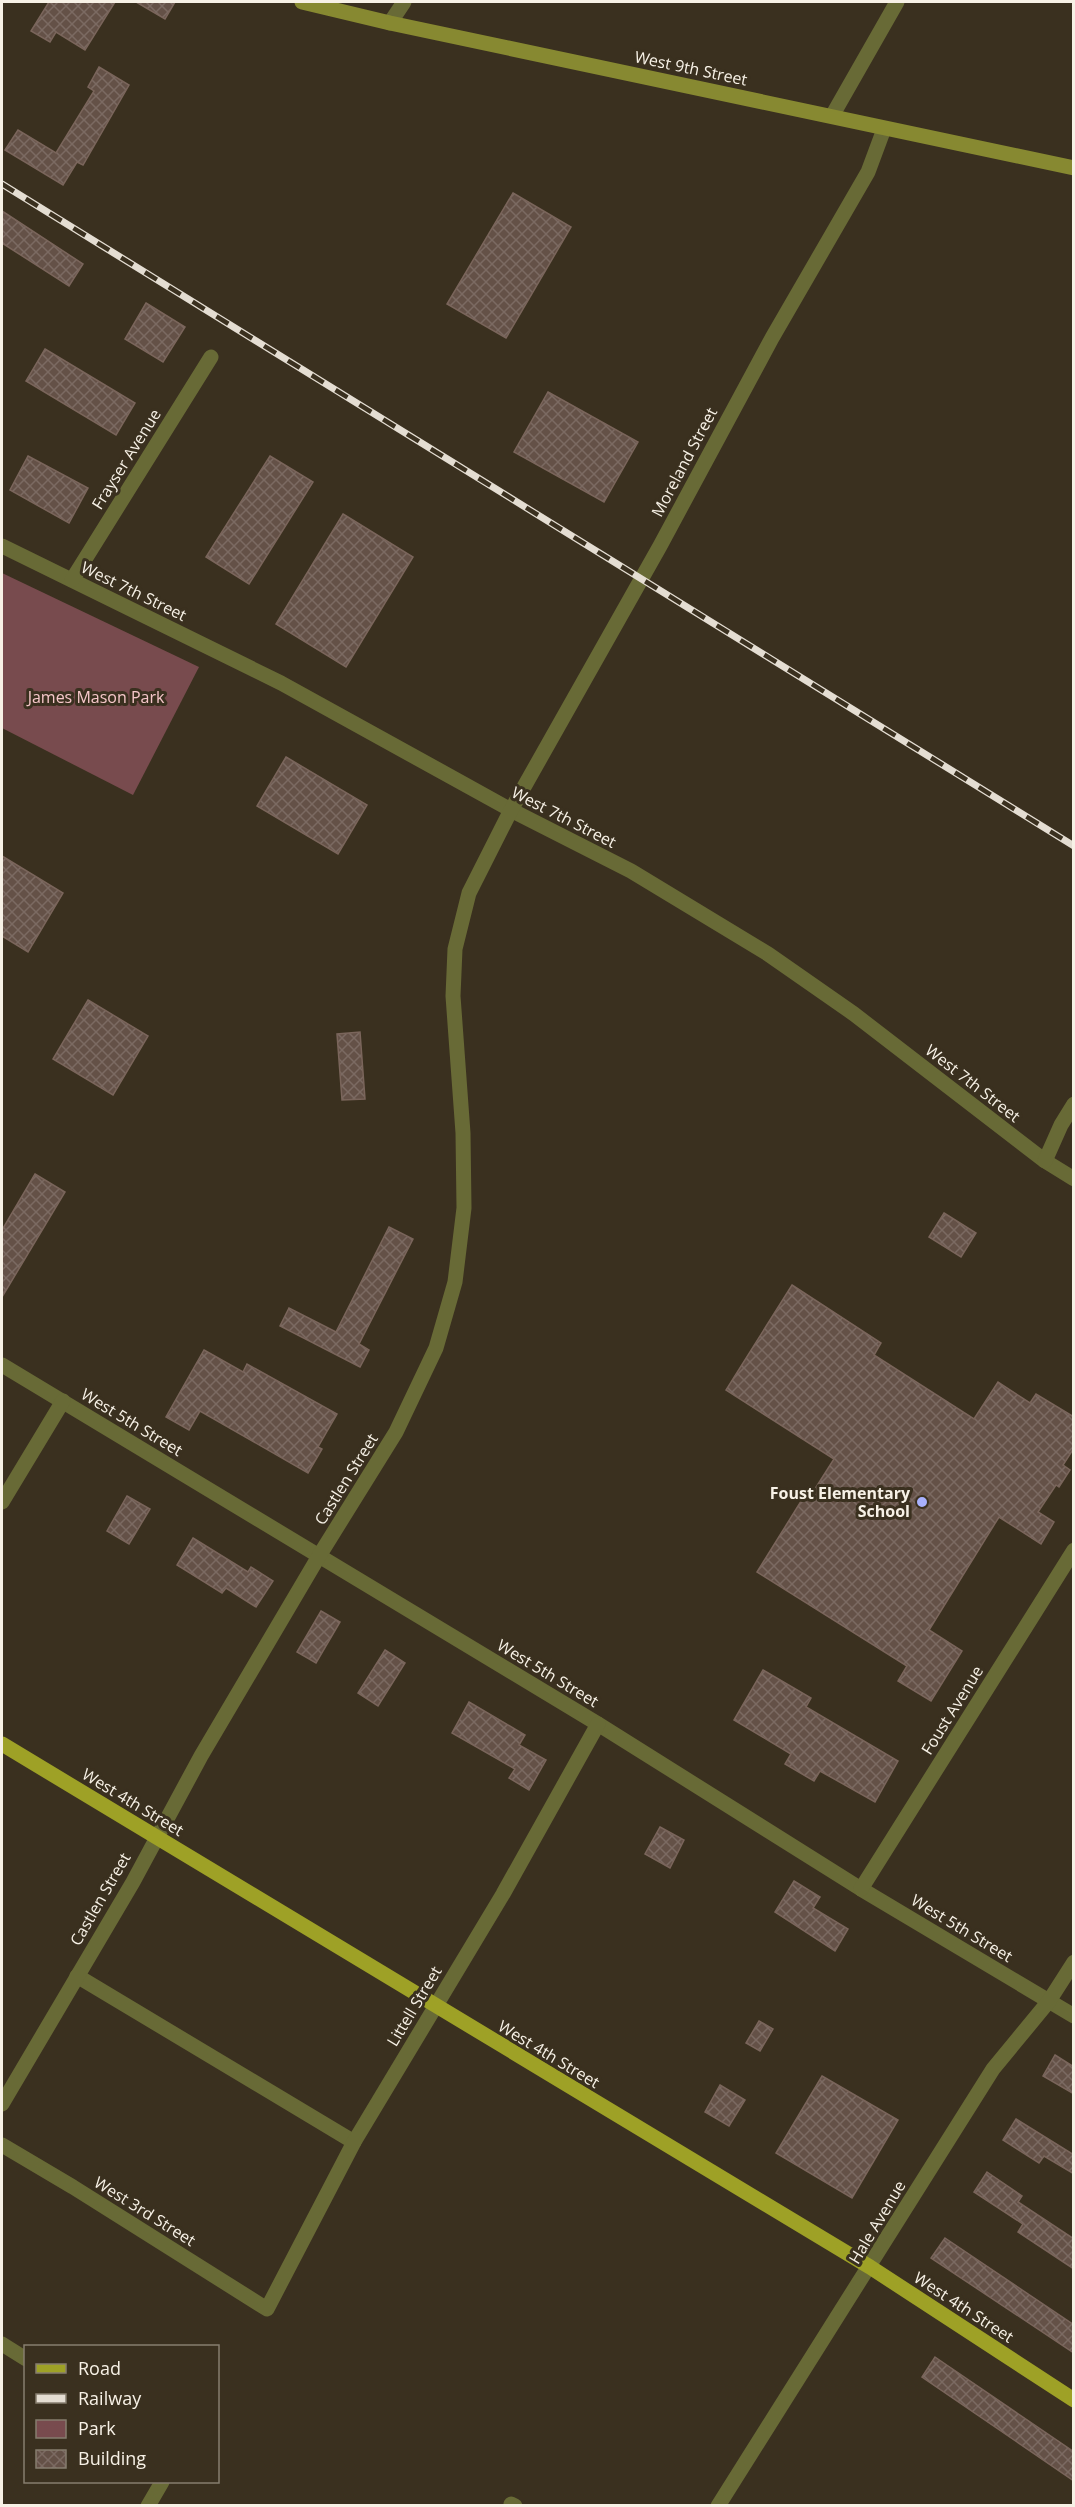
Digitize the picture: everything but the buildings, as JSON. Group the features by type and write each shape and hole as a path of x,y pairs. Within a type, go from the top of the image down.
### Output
{"main road":[{"name":"West 4th Street","path":"2,1744 435,2007 870,2267 1074,2400"}],"street":[{"name":"West 9th Street","path":"302,2 390,23 1074,168"},
{"path":"390,23 404,2"},
{"path":"832,116 897,2"},
{"name":"Moreland Street","path":"511,810 660,546 772,338 868,172 884,129"},
{"name":"Frayser Avenue","path":"72,580 211,357"},
{"name":"West 7th Street","path":"2,546 281,683 511,810 631,871 768,954 854,1014 1045,1161 1074,1179"},
{"name":"Castlen Street","path":"2,2104 133,1882 156,1836 319,1557 396,1432 436,1348 454,1282 464,1208 463,1132 453,996 456,949 470,893 511,810"},
{"path":"1045,1161 1074,1104"},
{"name":"West 5th Street","path":"2,1365 598,1724 861,1888 1074,2016"},
{"path":"2,1502 63,1401"},
{"name":"Foust Avenue","path":"861,1888 1074,1550"},
{"name":"Littell Street","path":"267,2309 354,2142 503,1894 598,1724"},
{"name":"Hale Avenue","path":"718,2505 993,2069 1049,2001 1074,1962"},
{"path":"77,1976 354,2142"},
{"name":"West 3rd Street","path":"2,2145 267,2309"},
{"path":"2,2344 24,2358"},
{"path":"148,2505 161,2483"}],"green space":[{"name":"James Mason Park","path":"2,573 199,667 133,795 2,728"}],"railway":[{"path":"2,184 1074,846"}],"place":[{"name":"Foust Elementary School","path":"922,1502"}]}
